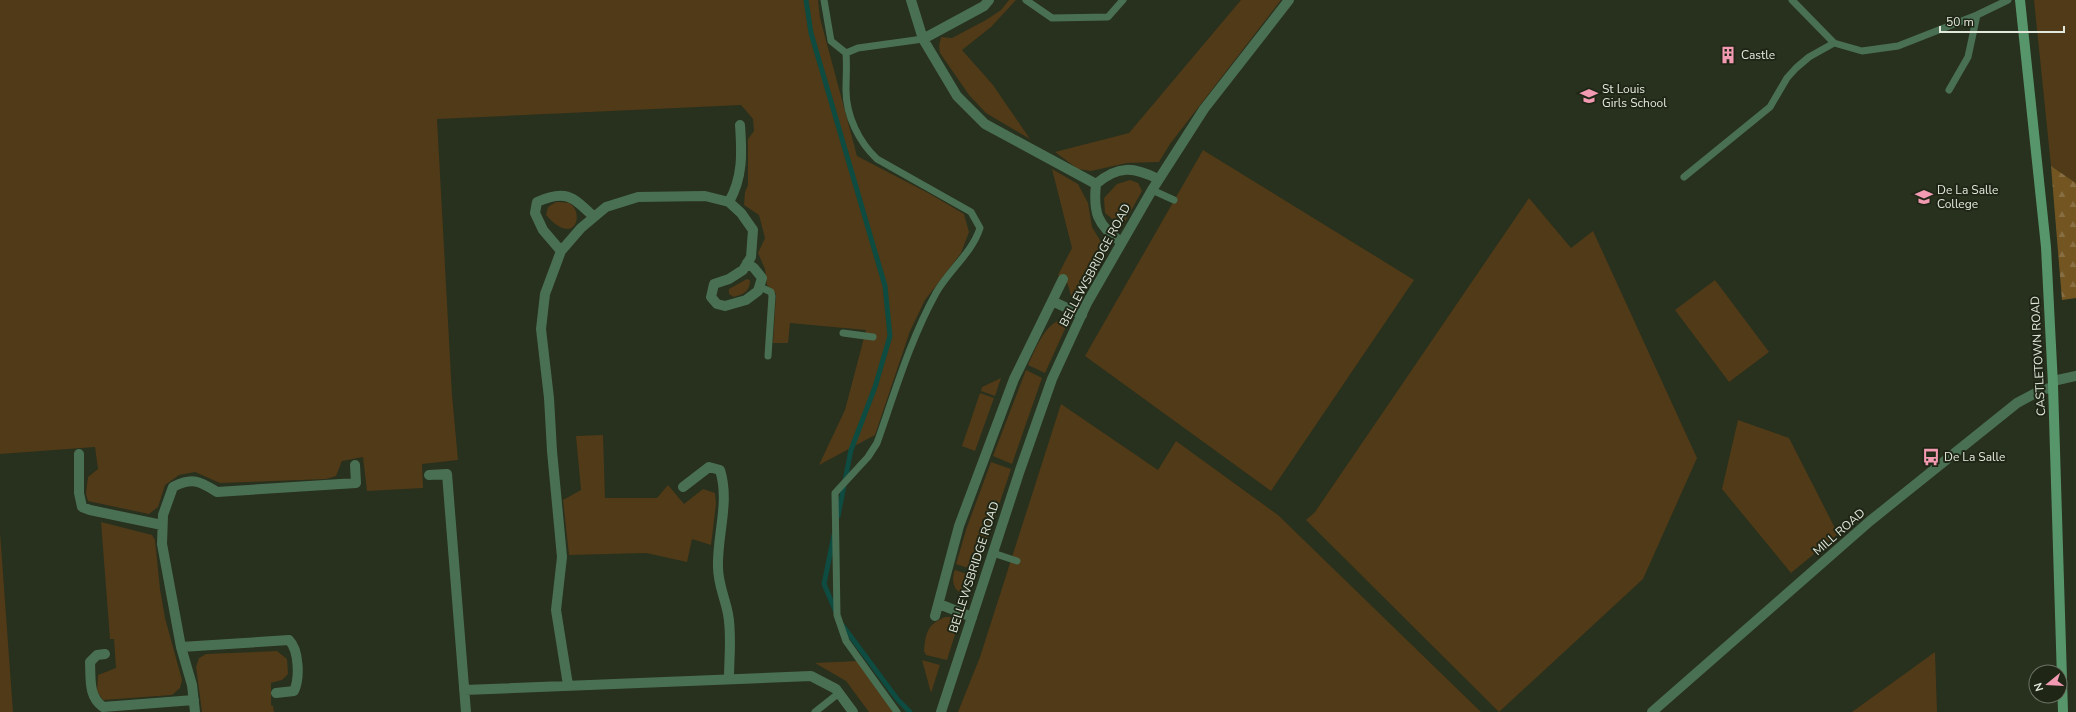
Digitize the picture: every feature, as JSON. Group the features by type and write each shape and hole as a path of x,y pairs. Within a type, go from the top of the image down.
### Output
{"main road":[{"name":"CASTLETOWN ROAD","path":"2020,0 2046,247 2053,384 2063,712"}],"street":[{"path":"911,0 923,39 957,96 985,124 1096,184"},
{"path":"923,39 984,6 989,0"},
{"name":"BELLEWSBRIDGE ROAD","path":"940,712 1052,379 1082,315 1121,242 1158,180 1204,109 1289,0"},
{"path":"729,202 739,179 742,157 740,124"},
{"path":"1121,242 1109,234 1100,222 1094,205 1096,184 1107,175 1126,169 1142,171 1158,180"},
{"path":"562,251 543,230 535,213 537,202 550,196 564,195 577,200 594,217"},
{"path":"568,685 556,610 562,557 552,451 549,398 541,329 545,294 562,251 580,228 606,207 638,197 705,196 729,202 741,213 753,230 751,257 747,263 743,270 729,279 714,284 711,297 717,304 725,306 746,300 758,291 762,278 754,268 747,263"},
{"path":"935,616 958,526 1014,379 1063,279"},
{"path":"1052,301 1082,315"},
{"name":"MILL ROAD","path":"1652,712 1870,522 2010,408 2030,395 2053,384 2076,376"},
{"path":"79,454 79,493 82,506 90,510 162,525"},
{"path":"195,712 192,685 181,646 162,544 163,515 173,487 185,481 197,481 217,492 356,482 355,465"},
{"path":"684,487 709,467 720,470 724,495 722,531 718,551 718,569 721,593 728,615 729,678"},
{"path":"429,475 447,474 466,712"},
{"path":"939,604 972,617"},
{"path":"181,646 289,640 294,645 297,684 294,691 276,693"},
{"path":"105,654 97,655 90,662 92,696 102,707 194,700"},
{"path":"464,690 729,678 811,676 836,689 853,712"}],"lane":[{"path":"824,0 831,40 846,53 848,69 846,92 852,123 865,148 877,159 971,212 980,228 977,236 964,257 937,292 917,332 878,443 868,458 835,493 837,616 846,641 897,712"},
{"path":"1026,0 1052,18 1108,17 1123,0"},
{"path":"1792,0 1834,42 1862,51 1898,46 1977,15 2008,0"},
{"path":"1949,90 1968,57 1977,15"},
{"path":"846,53 858,48 923,39"},
{"path":"1684,177 1770,107 1787,78 1796,68 1809,57 1834,42"},
{"path":"1152,190 1174,200"},
{"path":"760,287 771,292 772,296 768,356"},
{"path":"843,333 873,338"},
{"path":"993,553 1017,561"},
{"path":"815,712 839,693"}],"shaded area":[{"path":"0,0 818,0 820,18 857,156 930,194 964,214 969,232 961,253 925,300 910,331 875,435 819,465 845,410 866,330 790,323 788,343 773,343 776,294 767,285 765,269 758,253 765,238 759,215 744,205 745,192 748,185 748,139 754,131 753,119 741,105 437,119 452,395 458,460 422,464 423,488 367,491 363,457 342,461 336,476 326,479 220,483 195,472 179,475 165,485 158,507 149,514 88,501 86,494 88,477 98,469 95,447 0,454"},
{"path":"1009,0 1016,0 991,27 962,50 993,85 1030,139 986,113 969,95 940,53 939,46 941,37 952,38 986,20 1001,10"},
{"path":"1241,0 1281,0 1170,144 1159,162 1127,163 1091,171 1078,169 1055,152 1129,133"},
{"path":"2034,0 2076,0 2076,183 2051,166"},
{"path":"1203,150 1414,280 1271,491 1085,356"},
{"path":"1052,169 1078,184 1088,203 1092,227 1107,252 1082,297 1072,299 1067,282 1058,275 1072,248"},
{"path":"1130,180 1138,183 1142,191 1122,227 1105,213 1104,198 1117,184"},
{"path":"1529,198 1571,248 1593,231 1697,458 1643,579 1499,712 1306,520 1315,512"},
{"path":"556,202 569,203 574,207 577,219 575,225 571,228 564,229 556,225 546,215 548,207"},
{"path":"747,279 750,280 750,284 746,292 734,297 729,294 729,289"},
{"path":"1715,280 1769,352 1729,382 1675,310"},
{"path":"1062,319 1069,320 1045,373 1028,365 1045,332 1050,326"},
{"path":"1026,370 1042,378 1012,464 993,456"},
{"path":"1001,378 995,396 981,391 982,387"},
{"path":"980,393 994,398 975,451 962,446"},
{"path":"1061,404 1158,470 1176,441 1278,515 1481,712 958,712 980,657"},
{"path":"1738,420 1789,438 1838,534 1791,573 1722,489"},
{"path":"603,435 605,498 657,498 668,485 684,504 703,489 715,493 716,504 711,545 692,539 687,562 646,553 569,555 563,500 581,490 576,436"},
{"path":"991,462 1011,469 977,571 956,564 967,527"},
{"path":"101,522 152,535 155,540 160,589 165,618 182,680 180,688 172,695 103,700 97,691 98,675 116,668 114,639 110,639"},
{"path":"0,532 13,712 0,712"},
{"path":"955,570 975,577 969,593 960,592 955,587 953,579"},
{"path":"945,617 952,617 958,625 947,660 926,655 924,651 928,630 934,623"},
{"path":"277,651 287,659 288,674 282,680 271,683 271,705 273,706 274,712 202,712 196,667 199,658 206,654"},
{"path":"1935,652 1937,712 1852,712"},
{"path":"922,660 940,665 931,693"},
{"path":"857,661 893,712 869,712 846,681 815,663"}],"green space":[{"path":"2051,166 2076,183 2076,298 2062,300"}],"waterway":[{"path":"806,0 811,33 885,286 890,336 875,387 851,450 838,516"},
{"path":"834,535 824,584 836,612"},
{"path":"843,626 898,700 910,712"}],"place":[{"name":"Castle","path":"1728,55"},
{"name":"St Louis Girls School","path":"1589,96"},
{"name":"De La Salle College","path":"1924,197"},
{"name":"De La Salle","path":"1931,457"}]}
